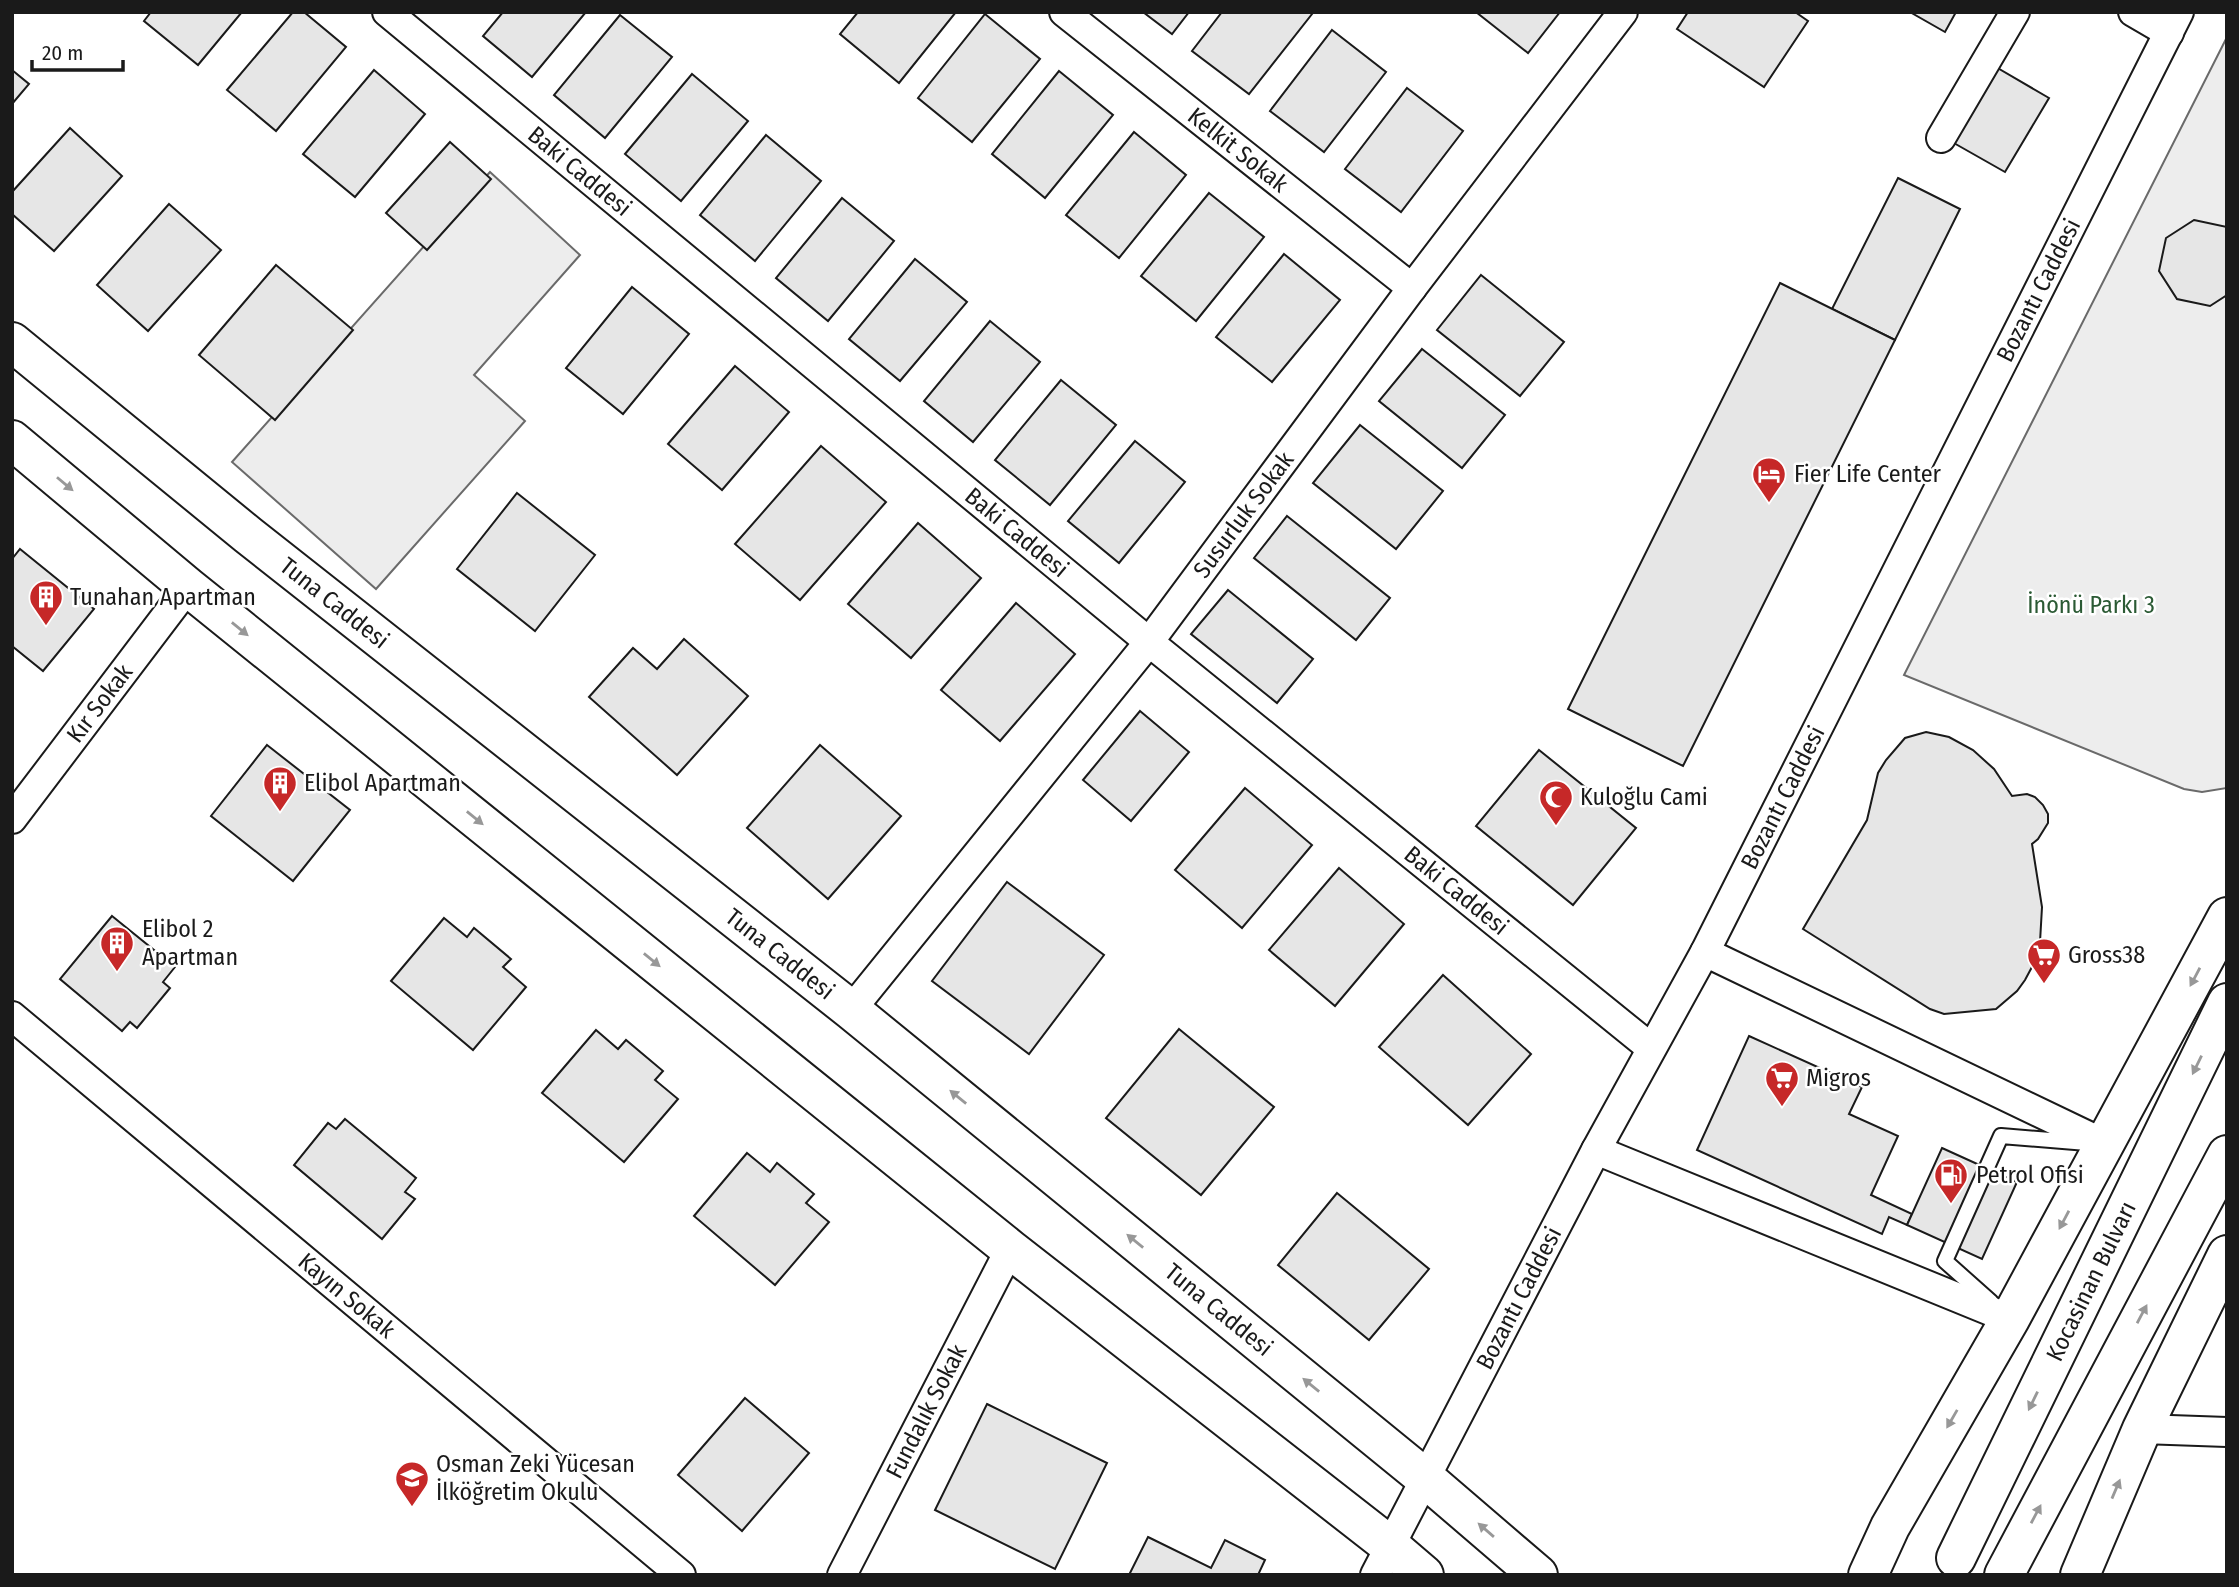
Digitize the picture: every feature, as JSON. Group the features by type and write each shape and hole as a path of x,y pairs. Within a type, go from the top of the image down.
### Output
{"main road":[{"name":"Tuna Caddesi","path":"12,342 233,522 851,1010 1425,1478 1538,1575"},
{"path":"12,440 188,587 1010,1249 1382,1560 1424,1575"},
{"path":"1868,1575 1890,1527 2010,1319 2227,917"},
{"name":"Kocasinan Bulvarı","path":"1956,1558 2227,1003"},
{"path":"2004,1575 2227,1155"},
{"path":"2080,1575 2142,1429 2221,1283 2227,1255"},
{"path":"1845,1575 1890,1527"},
{"path":"1888,1575 1890,1527"}],"street":[{"name":"Baki Caddesi","path":"387,12 1149,642 1651,1048"},
{"name":"Kelkit Sokak","path":"1064,12 1412,288"},
{"name":"Susurluk Sokak","path":"851,1010 1149,642 1412,288 1623,12"},
{"path":"1941,138 2015,12"},
{"path":"2133,12 2174,23"},
{"name":"Bozantı Caddesi","path":"1382,1560 1596,1150 1705,952 2174,23"},
{"name":"Kır Sokak","path":"12,820 188,587"},
{"path":"1705,952 2105,1144"},
{"name":"Kayın Sokak","path":"12,1016 681,1575"},
{"path":"1596,1150 2010,1319"},
{"name":"Fundalık Sokak","path":"842,1575 1010,1249"},
{"path":"2142,1429 2227,1432"}],"lane":[{"path":"2010,1319 1944,1261 2001,1136 2105,1144"}],"shaded area":[{"name":"İnönü Parkı 3","path":"2227,37 2227,788 2202,792 2184,789 1904,675"},
{"path":"490,172 580,255 474,375 525,421 376,589 232,462"}],"building":[{"path":"151,12 242,12 198,65 144,21"},
{"path":"293,12 304,12 346,47 276,131 227,90"},
{"path":"503,12 586,12 532,77 483,36"},
{"path":"858,12 956,12 899,83 840,34"},
{"path":"1143,12 1189,12 1172,34"},
{"path":"1222,12 1312,14 1249,94 1192,51"},
{"path":"1476,12 1560,12 1528,53"},
{"path":"1688,12 1795,12 1808,21 1764,87 1677,29"},
{"path":"1910,12 1956,12 1945,32"},
{"path":"985,14 1040,59 972,142 918,98"},
{"path":"620,15 672,57 605,138 554,95"},
{"path":"1332,30 1386,72 1324,152 1270,111"},
{"path":"1989,63 2049,98 2005,172 1945,138"},
{"path":"12,70 29,84 12,104"},
{"path":"374,70 425,114 355,197 303,154"},
{"path":"1059,71 1113,115 1045,198 992,154"},
{"path":"692,74 748,121 681,201 625,154"},
{"path":"1407,88 1463,131 1401,212 1345,169"},
{"path":"70,128 122,176 54,251 12,214 12,192"},
{"path":"1134,132 1186,175 1119,258 1066,215"},
{"path":"766,135 821,181 755,261 700,215"},
{"path":"450,142 491,179 427,250 386,213"},
{"path":"1898,178 1960,209 1895,340 1832,309"},
{"path":"1209,193 1264,237 1196,321 1141,276"},
{"path":"842,198 894,241 828,321 776,278"},
{"path":"169,204 221,250 148,331 97,285"},
{"path":"2194,220 2227,227 2227,295 2210,306 2177,299 2159,271 2166,238"},
{"path":"1284,254 1340,300 1272,382 1216,337"},
{"path":"915,259 967,302 900,381 849,339"},
{"path":"276,265 353,330 275,420 199,355"},
{"path":"1481,275 1564,342 1520,396 1437,330"},
{"path":"1780,283 1895,340 1683,766 1568,709"},
{"path":"632,287 689,334 623,414 566,368"},
{"path":"990,321 1040,362 973,442 924,401"},
{"path":"1422,349 1505,415 1462,468 1379,401"},
{"path":"735,366 789,412 722,490 668,444"},
{"path":"1061,380 1116,425 1050,505 995,460"},
{"path":"1360,425 1443,491 1396,549 1313,483"},
{"path":"1135,441 1185,482 1119,563 1068,521"},
{"path":"821,446 886,502 800,600 735,544"},
{"path":"517,493 595,555 535,631 457,569"},
{"path":"1287,516 1390,598 1356,640 1254,558"},
{"path":"918,523 981,578 911,658 848,604"},
{"name":"Tunahan Apartman","path":"20,549 94,609 43,671 12,646 12,559"},
{"path":"1228,590 1313,659 1277,703 1191,634"},
{"path":"1016,603 1075,654 1000,741 941,690"},
{"path":"684,639 748,696 677,775 589,697 633,648 657,669"},
{"path":"1140,711 1189,752 1131,821 1083,780"},
{"path":"1926,732 1949,737 1973,750 1994,769 2012,796 2027,794 2035,797 2048,814 2048,823 2032,844 2042,907 2040,942 2025,980 2017,991 1996,1009 1944,1014 1930,1009 1803,929 1867,820 1878,773 1886,760 1905,738"},
{"name":"Elibol Apartman","path":"267,745 350,810 293,881 211,816"},
{"path":"820,745 901,816 828,899 747,828"},
{"name":"Kuloğlu Cami","path":"1539,750 1636,828 1573,905 1476,826"},
{"path":"1245,788 1312,845 1242,928 1175,870"},
{"path":"1339,868 1404,924 1335,1006 1269,950"},
{"path":"1007,882 1104,955 1029,1054 932,981"},
{"name":"Elibol 2 Apartman","path":"112,916 175,967 163,982 170,988 137,1028 130,1022 122,1031 60,979"},
{"path":"444,918 467,937 474,928 511,959 503,967 526,987 473,1050 391,981"},
{"path":"1443,975 1531,1054 1468,1125 1379,1047"},
{"path":"1179,1029 1274,1107 1201,1195 1106,1118"},
{"path":"596,1030 618,1049 626,1040 663,1071 655,1080 678,1099 624,1162 542,1093"},
{"path":"1749,1036 1862,1087 1849,1114 1898,1136 1871,1195 1912,1214 1907,1225 1889,1217 1882,1234 1697,1150"},
{"path":"345,1119 416,1178 405,1192 415,1199 382,1239 294,1165 328,1123 336,1129"},
{"path":"1942,1148 2017,1182 1982,1259 1907,1225"},
{"path":"747,1153 770,1172 777,1163 814,1194 806,1203 829,1222 775,1285 694,1216"},
{"path":"1337,1193 1429,1269 1369,1340 1278,1265"},
{"path":"745,1398 809,1453 742,1531 678,1475"},
{"path":"987,1404 1107,1463 1055,1569 935,1510"},
{"path":"1148,1537 1211,1568 1225,1540 1265,1560 1258,1575 1129,1575"}],"place":[{"name":"Fier Life Center","path":"1769,504"},
{"name":"Tunahan Apartman","path":"46,627"},
{"name":"Elibol Apartman","path":"280,813"},
{"name":"Kuloğlu Cami","path":"1556,827"},
{"name":"Elibol 2 Apartman","path":"117,973"},
{"name":"Gross38","path":"2044,985"},
{"name":"Migros","path":"1782,1108"},
{"name":"Petrol Ofisi","path":"1951,1205"},
{"name":"Osman Zeki Yücesan İlköğretim Okulu","path":"412,1508"}]}
